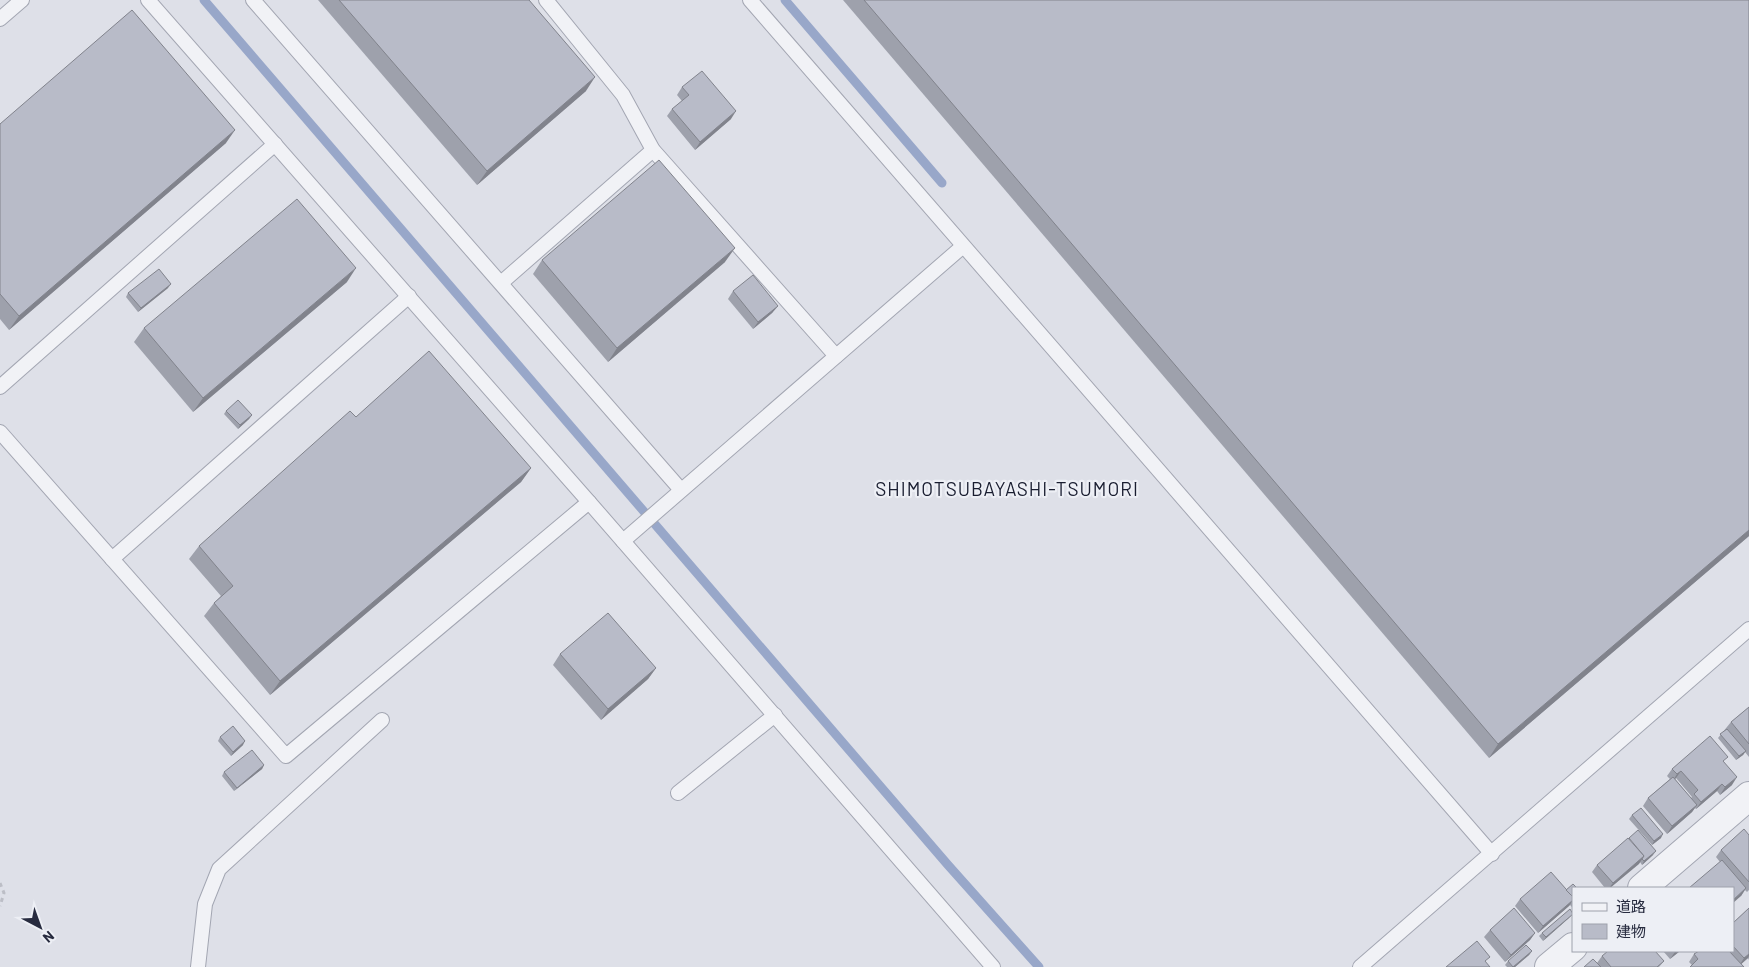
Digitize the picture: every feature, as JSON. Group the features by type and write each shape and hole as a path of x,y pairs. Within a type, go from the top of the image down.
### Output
{"street":[{"path":"1643,887 1749,796"},
{"path":"1550,967 1572,948"}],"lane":[{"path":"0,20 22,0"},
{"path":"148,0 409,296 993,967"},
{"path":"254,0 681,490"},
{"path":"546,0 623,95 653,150 836,356"},
{"path":"750,0 962,247 1492,854"},
{"path":"0,387 275,144"},
{"path":"501,283 653,150"},
{"path":"623,541 962,247"},
{"path":"112,559 409,296"},
{"path":"0,432 286,756 589,502"},
{"path":"1360,967 1749,629"},
{"path":"678,792 774,715"},
{"path":"198,967 205,904 219,869 382,720"}],"path":[{"path":"0,883 4,893 0,906"}],"building":[{"path":"339,0 529,0 595,77 487,171"},
{"path":"864,0 1749,0 1749,530 1498,744"},
{"path":"132,10 235,130 19,316 0,294 0,124"},
{"path":"702,71 736,111 700,142 672,109 689,95 682,87"},
{"path":"659,160 735,248 617,348 542,260"},
{"path":"297,199 356,268 203,398 144,328"},
{"path":"159,269 171,284 141,308 128,293"},
{"path":"753,275 778,306 758,322 733,291"},
{"path":"429,351 531,468 280,681 214,603 233,586 199,546 350,411 356,417"},
{"path":"238,400 252,415 240,425 226,411"},
{"path":"608,613 656,668 608,709 560,654"},
{"path":"1749,707 1749,744 1731,722"},
{"path":"233,726 245,741 233,752 220,737"},
{"path":"1727,729 1746,751 1739,756 1720,734"},
{"path":"1710,736 1728,757 1723,761 1737,777 1725,787 1722,784 1701,802 1694,794 1698,790 1681,771 1677,774 1672,769"},
{"path":"252,750 264,765 237,788 224,772"},
{"path":"1673,777 1697,805 1672,826 1648,798"},
{"path":"1641,808 1663,834 1654,841 1632,815"},
{"path":"1744,829 1749,835 1749,882 1721,850"},
{"path":"1638,830 1656,851 1644,861 1642,859 1644,856 1629,838"},
{"path":"1628,838 1644,856 1613,883 1597,865"},
{"path":"1722,860 1746,888 1734,899 1734,887 1690,887"},
{"path":"1551,872 1572,896 1572,901 1543,926 1520,899"},
{"path":"1573,884 1576,887 1572,887 1572,896 1566,890"},
{"path":"1514,908 1535,933 1511,955 1490,930"},
{"path":"1749,908 1749,954 1744,958 1734,947 1734,922"},
{"path":"1570,909 1572,915 1546,937 1542,933"},
{"path":"1477,941 1490,957 1485,961 1490,967 1446,967"},
{"path":"1526,945 1532,951 1513,967 1508,961"},
{"path":"1607,952 1656,952 1664,961 1657,967 1611,967 1602,956"},
{"path":"1697,952 1730,952 1744,967 1690,967 1698,959 1694,954"},
{"path":"1593,959 1601,967 1584,967"}],"waterway":[{"path":"204,0 948,865 1039,967"},
{"path":"785,0 942,183"}],"district":[{"name":"SHIMOTSUBAYASHI-TSUMORI","path":"1007,488"}]}
